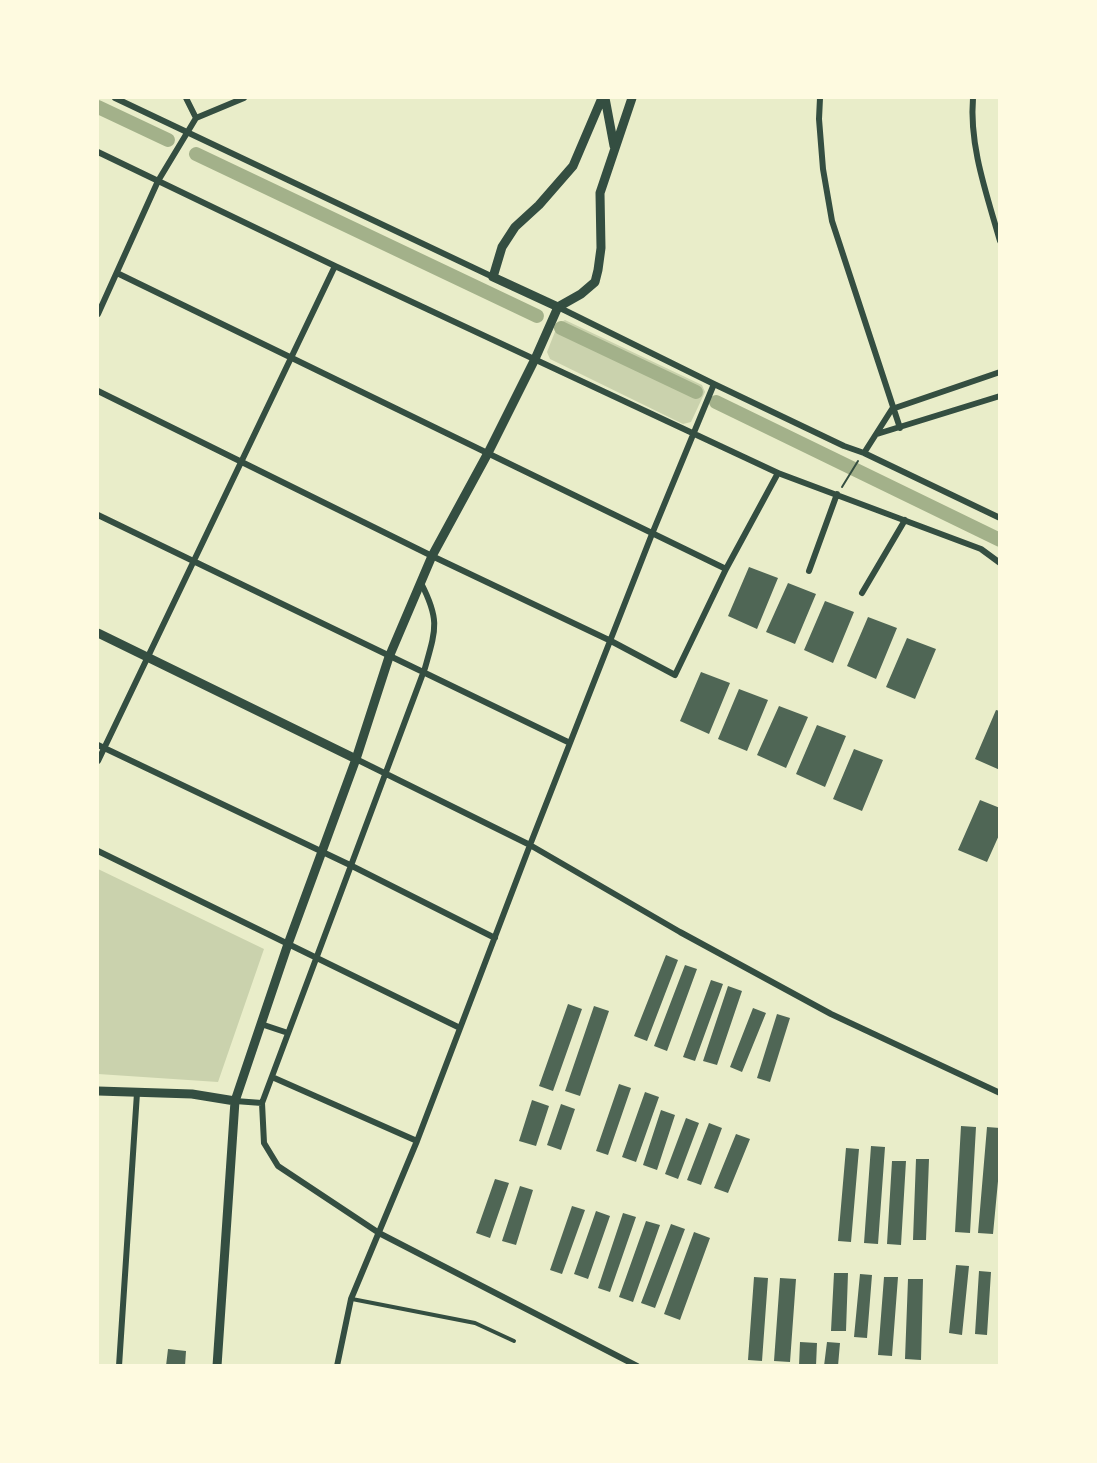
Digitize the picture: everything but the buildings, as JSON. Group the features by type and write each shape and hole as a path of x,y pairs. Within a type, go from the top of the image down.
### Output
{"street":[{"path":"115,98 999,518"},
{"path":"186,98 196,118"},
{"path":"98,314 158,181 196,118 244,98"},
{"path":"493,278 502,247 515,227 539,205 573,166 603,98"},
{"path":"603,98 615,149"},
{"path":"218,1365 235,1101 288,944 356,759 389,657 432,556 488,453 558,307 581,294 595,282 601,248 600,193 632,98"},
{"path":"820,98 819,119 823,169 832,221 900,428"},
{"path":"974,98 973,122 981,176 999,241"},
{"path":"98,152 335,266 778,473 981,549 999,563"},
{"path":"98,761 101,746 147,657 335,266"},
{"path":"117,273 726,568"},
{"path":"864,453 892,409 999,372"},
{"path":"336,1365 351,1299 417,1141 570,743 714,384"},
{"path":"98,391 432,556 611,641 675,675 726,568 778,473"},
{"path":"877,435 999,396"},
{"path":"809,571 837,494"},
{"path":"98,515 570,743"},
{"path":"862,592 904,520"},
{"path":"421,583 435,617 435,635 425,668 262,1103 264,1143 278,1166 379,1233 637,1365"},
{"path":"98,633 530,845 680,932 831,1014 999,1093"},
{"path":"101,746 350,865 495,938"},
{"path":"98,851 460,1028"},
{"path":"261,1024 288,1033"},
{"path":"272,1077 417,1141"},
{"path":"98,1091 192,1094 262,1103"},
{"path":"119,1365 137,1093"}],"lane":[{"path":"351,1299 476,1323 514,1341"}],"path":[{"path":"837,494 857,463"}],"green space":[{"path":"565,320 702,385 705,392 691,422 683,424 550,359 547,352 558,324"},
{"path":"98,869 264,949 218,1082 98,1074"}],"waterway":[{"path":"98,107 168,140"},
{"path":"196,154 537,316"},
{"path":"561,328 696,392"},
{"path":"716,402 1000,540"}]}
